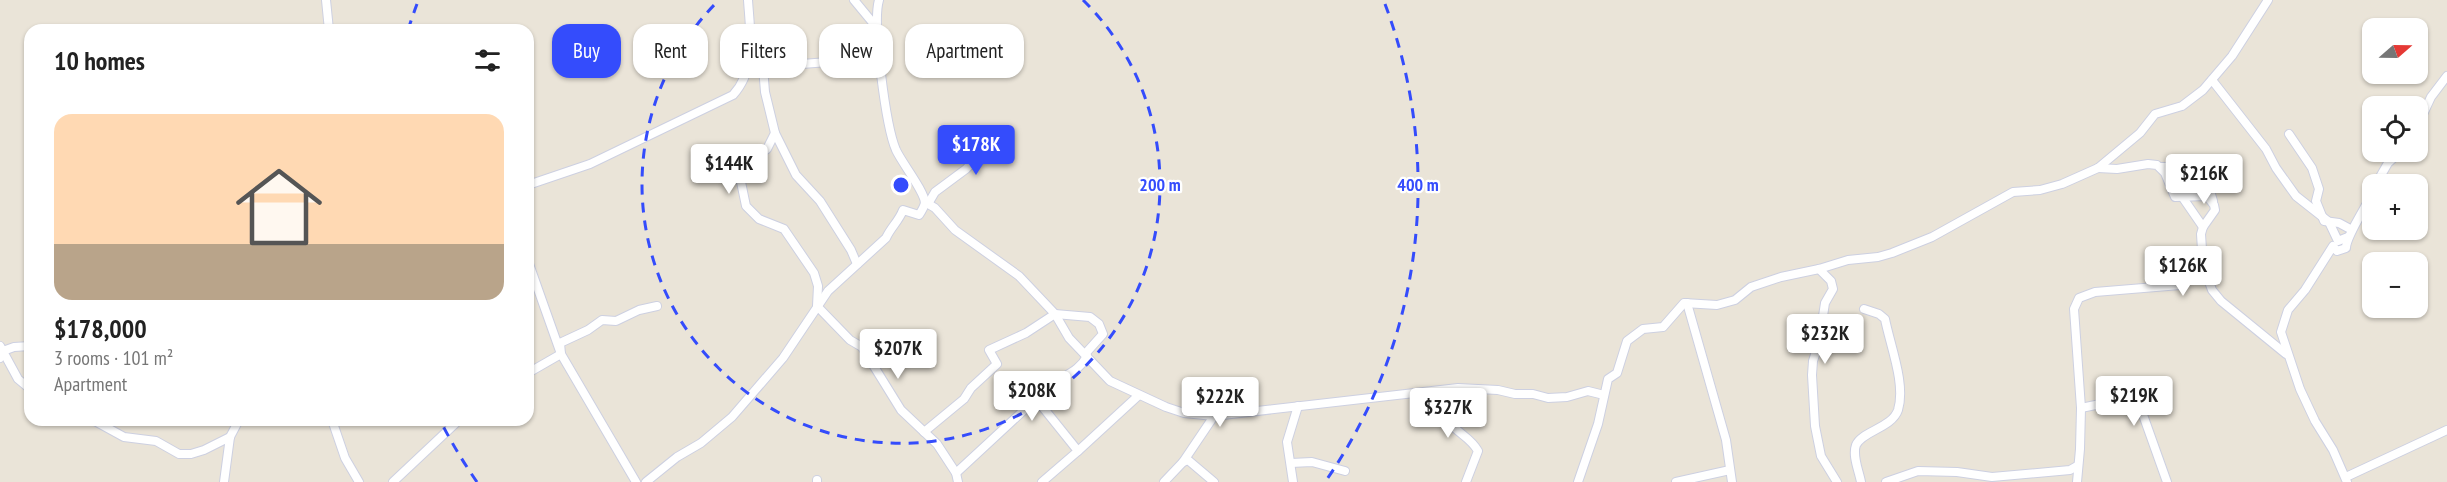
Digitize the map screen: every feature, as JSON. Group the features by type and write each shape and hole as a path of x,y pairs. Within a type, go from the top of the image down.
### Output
{"street":[{"path":"326,0 328,24"},
{"path":"748,0 751,24"},
{"path":"854,0 875,24"},
{"path":"879,0 879,24"},
{"path":"1578,482 1598,424 1608,380 1615,375 1621,364 1627,341 1643,329 1663,327 1675,316 1682,304 1722,304 1735,300 1746,291 1761,284 1848,260 1878,257 1908,247 1932,237 2013,192 2040,190 2062,184 2098,168 2140,133 2155,114 2182,106 2212,80 2232,56 2268,0"},
{"path":"2428,103 2447,76"},
{"path":"534,182 590,164 729,98 742,78"},
{"path":"764,78 775,133 796,175 820,201 851,250 857,264"},
{"path":"883,78 890,132 905,167 927,203 955,230 1019,276 1054,314 1070,338 1110,381 1139,395 1184,413 1214,416 1326,405 1458,388 1493,389 1533,394 1548,399 1588,391 1604,395"},
{"path":"2212,80 2266,149 2296,196 2325,219 2339,223 2350,234"},
{"path":"646,482 677,457 701,443 732,417 783,358 828,291 886,238 891,227 899,221 903,210 919,215 934,192 966,168 1000,132"},
{"path":"775,133 767,149 745,164 741,182 742,196 753,215 784,229 814,273 818,286 817,306 850,340 862,347 902,410 937,444 956,473 958,482"},
{"path":"2289,134 2312,168 2319,189 2316,201 2338,241 2350,234"},
{"path":"2098,168 2117,169 2148,164 2160,167 2179,167 2194,182 2209,188 2214,205 2213,213 2203,227 2201,245 2203,265 2212,290 2221,301 2287,355"},
{"path":"2160,167 2175,197 2207,196 2214,205"},
{"path":"2183,198 2203,227"},
{"path":"2362,212 2350,234 2346,248 2337,251 2333,246 2288,310 2281,332 2287,355 2315,422 2333,450 2346,480 2447,430"},
{"path":"2077,482 2081,408 2074,309 2079,298 2095,292 2180,285 2203,265"},
{"path":"1819,269 1831,281 1833,289 1825,303 1819,342 1813,362 1815,426 1821,456 1837,482"},
{"path":"534,278 561,354 636,482"},
{"path":"1686,303 1726,440 1732,482"},
{"path":"561,354 560,343 588,330 602,320 616,321 639,310 657,306"},
{"path":"1861,482 1857,467 1856,446 1859,441 1884,425 1899,409 1899,380 1885,318 1864,309"},
{"path":"924,432 964,399 971,388 998,364 989,350 1026,333 1054,314 1090,317 1101,327 1102,334 1086,355 1081,368 1060,378 956,473"},
{"path":"24,347 1,352 18,379 24,384"},
{"path":"534,370 561,354"},
{"path":"1437,391 1447,419 1452,426 1473,442 1478,451 1466,482"},
{"path":"1042,482 1139,395"},
{"path":"2081,408 2137,398 2167,482"},
{"path":"1037,400 1078,451"},
{"path":"1293,482 1287,447 1288,436 1298,406"},
{"path":"1164,482 1183,462 1214,416"},
{"path":"101,426 124,437 156,441 179,454 204,450 230,437"},
{"path":"224,482 230,437 236,426"},
{"path":"334,426 345,458 359,482"},
{"path":"393,482 453,426"},
{"path":"1183,462 1189,460 1214,482"},
{"path":"1291,464 1312,462 1345,471"},
{"path":"1886,482 1918,471 1969,478 2070,470 2077,466"},
{"path":"1676,482 1731,470"}]}
